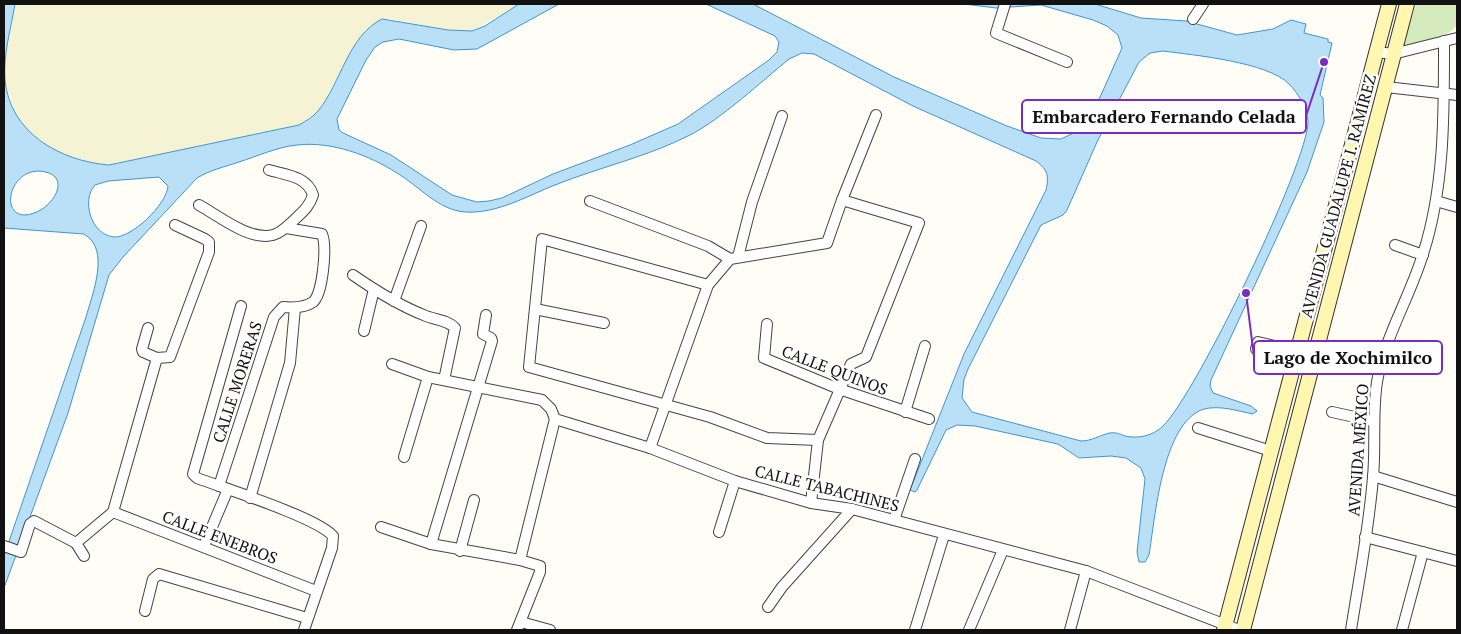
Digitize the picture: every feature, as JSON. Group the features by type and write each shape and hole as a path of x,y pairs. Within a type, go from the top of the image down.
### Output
{"main road":[{"name":"AVENIDA GUADALUPE I. RAMÍREZ","path":"1224,628 1299,352 1389,4"},
{"name":"AVENIDA GUADALUPE I. RAMÍREZ","path":"1241,630 1407,4"},
{"path":"1369,84 1386,87"}],"street":[{"path":"1005,4 996,32 1067,62"},
{"path":"1193,18 1203,4"},
{"path":"1377,52 1393,54 1457,38"},
{"name":"AVENIDA MÉXICO","path":"1351,630 1366,537 1373,476 1373,421 1377,381 1384,356 1423,255 1436,201 1444,92 1444,40"},
{"path":"1386,87 1444,92 1457,95"},
{"path":"590,201 708,246 734,258 828,242 842,200 876,115"},
{"path":"650,448 708,285 734,258 782,116"},
{"path":"199,205 252,234 262,236 274,235 286,228 306,209 314,195 312,189 298,178 269,170"},
{"path":"811,503 818,440 851,364 866,357 919,223 842,200"},
{"path":"1436,201 1457,206"},
{"path":"148,328 142,349 157,358 170,357 174,352 209,252 209,242 175,225"},
{"path":"394,300 421,226"},
{"name":"CALLE MORERAS","path":"223,488 274,317 283,307 295,308 314,301 318,295 325,254 325,241 322,234 286,228"},
{"path":"708,285 542,239 530,367 664,406 710,416 767,438 818,440"},
{"path":"1395,245 1423,255"},
{"path":"353,275 374,289 426,316 451,323 455,328 444,380"},
{"path":"364,331 374,289"},
{"path":"241,306 193,474 223,488 303,518 328,530 333,536 332,548 304,630"},
{"path":"250,498 290,364 295,308"},
{"path":"535,309 604,323"},
{"path":"431,544 492,341 491,338 483,334 486,315"},
{"name":"CALLE QUINOS","path":"767,324 764,358 839,389 930,419"},
{"path":"1256,349 1258,342 1299,352"},
{"path":"905,412 925,346"},
{"path":"76,543 113,512 157,358"},
{"path":"392,364 428,377 542,400 551,409 555,419 520,560"},
{"path":"404,457 428,377"},
{"path":"1332,412 1373,421"},
{"name":"CALLE TABACHINES","path":"555,419 650,448 735,481 811,503 852,509 944,535 1086,571 1224,628 1241,630"},
{"path":"1198,428 1272,452"},
{"path":"894,520 915,459"},
{"path":"1373,476 1457,502"},
{"path":"719,532 735,481"},
{"path":"204,546 223,488"},
{"path":"460,551 474,500"},
{"path":"768,607 782,587 852,509"},
{"name":"CALLE ENEBROS","path":"113,512 316,591"},
{"path":"4,546 21,552 30,524 34,521 76,543 84,556"},
{"path":"381,526 431,544 460,551 520,560 540,566 540,572 519,626 550,630"},
{"path":"915,630 944,535"},
{"path":"1366,537 1457,561"},
{"path":"969,630 1003,550"},
{"path":"1402,630 1423,552"},
{"path":"1070,630 1086,571"},
{"path":"145,611 153,579 159,574 308,618"}],"shaded area":[{"path":"15,4 519,4 472,31 448,30 390,19 376,22 359,40 318,111 299,125 109,165 93,164 69,157 46,146 26,129 16,113 5,82 5,65"}],"green space":[{"path":"1416,4 1457,4 1457,26 1442,38 1402,47"}],"water":[{"path":"4,4 15,4 6,51 5,80 9,99 16,115 40,141 56,150 73,157 109,165 299,125 318,111 326,100 353,48 370,27 382,19 448,30 472,31 485,26 519,4 559,4 477,49 454,50 399,39 383,42 375,47 366,60 337,119 339,130 343,133 391,155 452,195 477,202 502,198 553,174 630,145 678,124 769,60 777,52 779,42 775,36 706,4 753,4 894,77 1007,126 1041,138 1061,139 1080,130 1090,117 1122,48 1118,35 1107,26 1093,20 1041,5 996,8 964,4 1095,4 1141,18 1186,21 1237,35 1273,29 1291,20 1306,24 1304,33 1328,39 1328,42 1332,43 1320,95 1323,98 1324,122 1307,172 1211,380 1210,386 1213,393 1251,406 1257,411 1253,414 1223,408 1204,409 1190,418 1179,432 1163,473 1149,555 1145,562 1139,562 1137,552 1145,479 1141,468 1126,458 1111,456 1079,458 1058,444 975,426 957,425 946,430 917,490 915,492 910,490 964,354 1046,190 1047,174 1036,161 913,106 814,54 802,53 789,59 728,110 702,128 674,143 489,210 465,212 446,207 386,166 362,155 323,145 310,144 282,148 217,169 197,178 123,257 109,275 68,413 4,588 4,556 86,317 95,285 98,261 97,250 92,241 84,234 4,228","holes":["1163,51 1211,57 1265,70 1279,76 1289,84 1299,96 1304,106 1308,121 1303,144 1271,227 1248,277 1199,371 1178,406 1163,426 1155,432 1135,437 1112,433 1081,441 972,412 962,398 964,379 968,369 1041,225 1063,215 1067,210 1097,142 1139,62 1150,53","37,171 49,173 56,178 58,185 56,193 51,201 34,213 24,215 17,213 12,208 11,193 20,179 27,173","159,177 168,186 162,202 147,219 130,232 114,237 106,235 99,230 94,224 89,208 91,191 95,185 108,181"]}],"place":[{"name":"Embarcadero Fernando Celada","path":"1324,62"},
{"name":"Lago de Xochimilco","path":"1246,293"}]}
